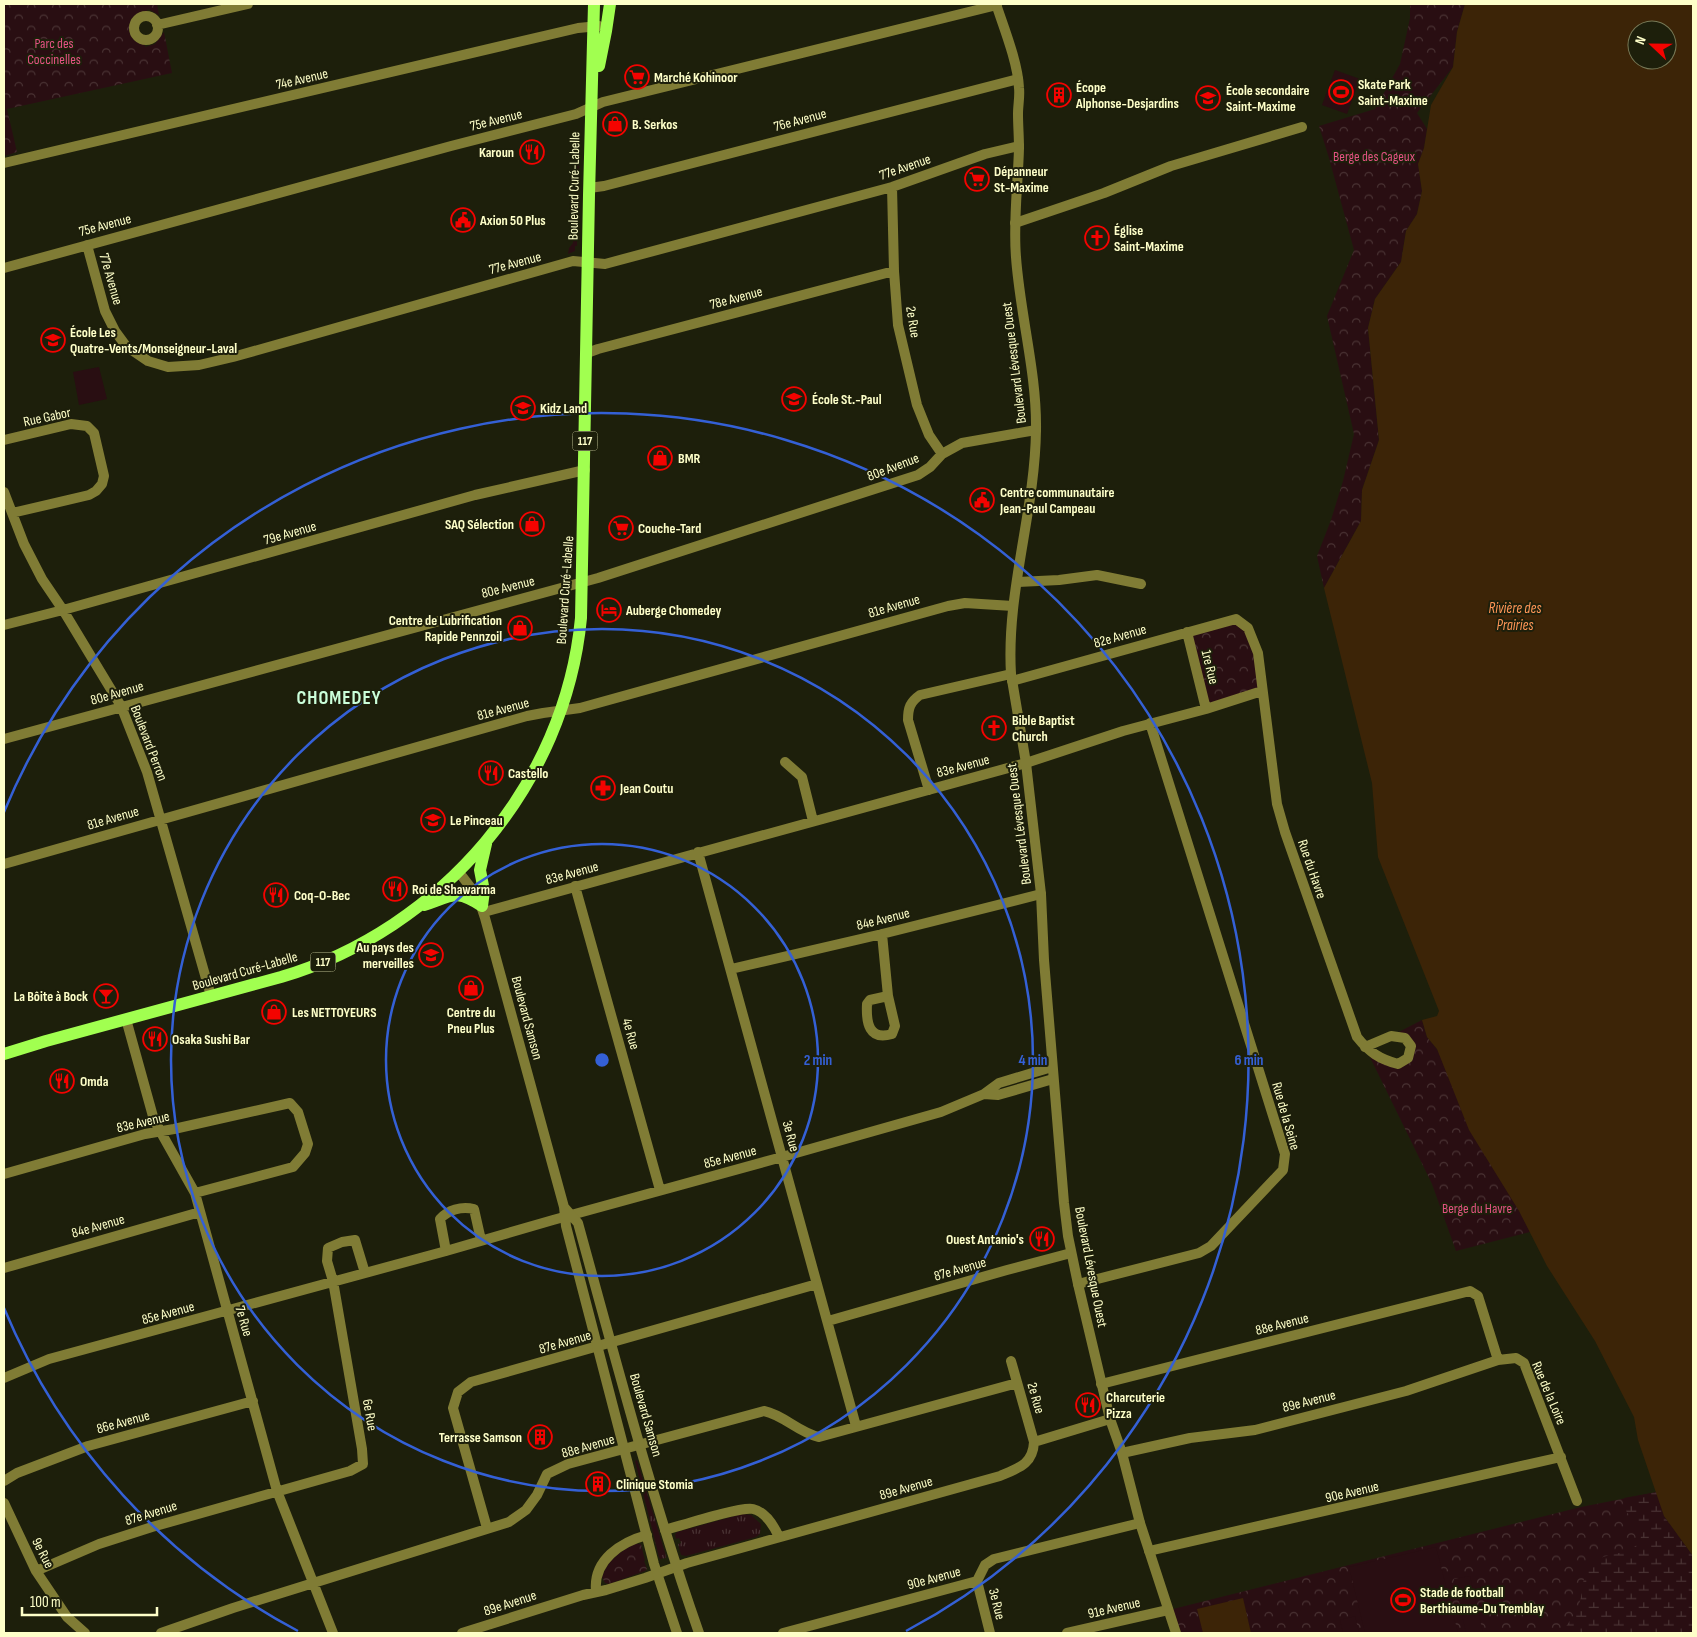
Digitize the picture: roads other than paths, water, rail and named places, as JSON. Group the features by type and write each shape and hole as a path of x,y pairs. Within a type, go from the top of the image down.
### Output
{"main road":[{"name":"Boulevard Curé-Labelle","path":"7,1052 281,977 319,964 367,940 415,909 458,871 486,842 512,809 527,785 547,746 561,710 578,644 581,618 594,4"},
{"name":"Boulevard Curé-Labelle","path":"592,92 610,4"},
{"path":"483,909 484,891 480,870 486,842"},
{"path":"415,909 458,895 466,896 483,909"}],"street":[{"path":"157,25 248,4"},
{"name":"Boulevard Lévesque Ouest","path":"996,4 1018,79 1019,146 1014,223 1016,257 1036,430 1030,496 1013,606 1010,641 1012,677 1026,764 1041,894 1052,1068 1064,1203 1078,1284 1110,1420 1122,1453 1140,1523 1176,1633"},
{"name":"75e Avenue","path":"4,268 470,140 576,114 603,102 996,4"},
{"name":"74e Avenue","path":"4,163 571,30 607,26"},
{"name":"76e Avenue","path":"589,188 604,186 1018,79"},
{"path":"1014,223 1104,193 1171,166 1302,127"},
{"name":"77e Avenue","path":"86,245 105,311 115,331 126,346 148,361 168,367 200,365 573,261 605,264 892,187 985,154 1019,146"},
{"name":"2e Rue","path":"892,187 894,271 898,325 917,405 929,434 942,454"},
{"name":"78e Avenue","path":"587,353 894,271"},
{"name":"Rue Gabor","path":"4,440 71,424 87,426 94,433 104,476 102,484 89,495 12,513"},
{"name":"80e Avenue","path":"4,739 583,582 918,475 930,467 942,454 962,443 1036,430"},
{"name":"79e Avenue","path":"4,625 475,495 585,470"},
{"name":"Boulevard Perron","path":"4,492 24,544 42,579 121,706 147,772 211,996"},
{"path":"1018,582 1059,580 1097,575 1141,584"},
{"name":"81e Avenue","path":"4,864 520,718 580,708 615,699 948,606 965,603 1013,606"},
{"name":"82e Avenue","path":"929,790 908,720 908,710 911,701 920,695 1012,677 1236,619"},
{"name":"Rue du Havre","path":"1236,619 1248,628 1258,653 1277,804 1285,832 1357,1037 1365,1047"},
{"name":"1re Rue","path":"1187,632 1206,708"},
{"name":"83e Avenue","path":"483,909 575,886 1026,764 1123,730 1262,691"},
{"name":"Rue de la Seine","path":"1078,1284 1199,1253 1211,1246 1283,1170 1285,1154 1150,723"},
{"path":"785,762 802,777 813,821"},
{"name":"3e Rue","path":"698,852 856,1426"},
{"name":"Boulevard Samson","path":"458,871 474,892 483,909 567,1213 566,1226 657,1574 677,1633"},
{"name":"4e Rue","path":"575,886 660,1190"},
{"name":"84e Avenue","path":"730,969 882,934 1041,894"},
{"path":"882,934 888,996"},
{"name":"7e Rue","path":"126,1019 153,1116 195,1193 277,1491 333,1633"},
{"name":"85e Avenue","path":"7,1375 40,1362 446,1251 567,1213 660,1190 941,1112 984,1094 998,1083 1052,1068"},
{"name":"85e Avenue","path":"984,1094 998,1094 1053,1079"},
{"name":"83e Avenue","path":"4,1174 145,1134 290,1103 298,1112 308,1144 305,1153 293,1167 195,1193"},
{"path":"446,1251 440,1219 446,1212 465,1207 474,1209 481,1240"},
{"name":"84e Avenue","path":"4,1268 200,1212"},
{"name":"Boulevard Samson","path":"567,1213 578,1224 665,1530 699,1633"},
{"path":"333,1282 327,1261 328,1248 342,1242 355,1240 365,1273"},
{"name":"87e Avenue","path":"828,1321 1072,1253"},
{"name":"6e Rue","path":"277,1491 350,1471 363,1464 333,1282"},
{"name":"87e Avenue","path":"487,1528 453,1408 458,1392 472,1382 818,1284"},
{"name":"88e Avenue","path":"1101,1384 1470,1291 1478,1296 1498,1360"},
{"name":"Rue de la Loire","path":"1498,1360 1516,1358 1524,1363 1577,1501"},
{"name":"89e Avenue","path":"1122,1453 1190,1438 1255,1430 1406,1391 1498,1360"},
{"name":"2e Rue","path":"1011,1361 1034,1442"},
{"name":"88e Avenue","path":"161,1633 233,1608 508,1522 526,1510 537,1495 547,1474 568,1464 764,1411 774,1414 811,1435 819,1437 1017,1384"},
{"name":"86e Avenue","path":"4,1481 17,1473 88,1446 253,1401"},
{"path":"1034,1442 1110,1420"},
{"name":"89e Avenue","path":"462,1633 676,1567 1000,1476 1030,1460 1034,1452 1034,1442"},
{"name":"90e Avenue","path":"1149,1551 1561,1457"},
{"name":"87e Avenue","path":"36,1570 99,1544 277,1491"},
{"name":"9e Rue","path":"4,1503 36,1570 67,1617 85,1633"},
{"path":"665,1530 750,1508 764,1515 772,1524 779,1537"},
{"name":"90e Avenue","path":"783,1633 977,1581 985,1565 994,1558 1140,1523"},
{"path":"596,1591 597,1576 610,1554 628,1541 647,1536"},
{"name":"3e Rue","path":"977,1581 990,1633"},
{"name":"91e Avenue","path":"1066,1633 1090,1631 1168,1610"}],"water":[{"name":"Rivière des Prairies","path":"1465,4 1693,4 1693,1556 1664,1516 1638,1440 1634,1417 1595,1341 1547,1266 1519,1211 1469,1130 1437,1049 1427,1037 1422,1020 1437,1016 1439,1011 1378,857 1372,783 1324,588 1361,521 1362,490 1379,440 1368,328 1375,299 1401,262 1406,231 1417,214 1422,191 1418,164 1424,148 1431,105 1453,67 1457,32"},
{"path":"1243,1598 1251,1633 1203,1633 1197,1609"}],"place":[{"name":"Marché Kohinoor","path":"637,77"},
{"name":"Skate Park Saint-Maxime","path":"1341,92"},
{"name":"Écope Alphonse-Desjardins","path":"1059,95"},
{"name":"École secondaire Saint-Maxime","path":"1208,98"},
{"name":"B. Serkos","path":"615,124"},
{"name":"Karoun","path":"532,152"},
{"name":"Dépanneur St-Maxime","path":"977,179"},
{"name":"Axion 50 Plus","path":"463,220"},
{"name":"Église Saint-Maxime","path":"1097,238"},
{"name":"École Les Quatre-Vents/Monseigneur-Laval","path":"53,340"},
{"name":"École St.-Paul","path":"794,399"},
{"name":"Kidz Land","path":"523,408"},
{"name":"BMR","path":"660,458"},
{"name":"Centre communautaire Jean-Paul Campeau","path":"982,500"},
{"name":"SAQ Sélection","path":"532,524"},
{"name":"Couche-Tard","path":"621,528"},
{"name":"Auberge Chomedey","path":"609,610"},
{"name":"Centre de Lubrification Rapide Pennzoil","path":"520,628"},
{"name":"Bible Baptist Church","path":"994,728"},
{"name":"Castello","path":"491,773"},
{"name":"Jean Coutu","path":"603,788"},
{"name":"Le Pinceau","path":"433,820"},
{"name":"Roi de Shawarma","path":"395,889"},
{"name":"Coq-O-Bec","path":"276,895"},
{"name":"Au pays des merveilles","path":"431,955"},
{"name":"Centre du Pneu Plus","path":"471,988"},
{"name":"La Bôite à Bock","path":"106,996"},
{"name":"Les NETTOYEURS","path":"274,1012"},
{"name":"Osaka Sushi Bar","path":"155,1039"},
{"name":"Omda","path":"62,1081"},
{"name":"Ouest Antanio's","path":"1042,1239"},
{"name":"Charcuterie Pizza","path":"1088,1405"},
{"name":"Terrasse Samson","path":"540,1437"},
{"name":"Clinique Stomia","path":"598,1484"},
{"name":"Stade de football Berthiaume-Du Tremblay","path":"1403,1600"}],"district":[{"name":"CHOMEDEY","path":"339,698"}],"park label":[{"name":"Parc des Coccinelles","path":"54,52"},
{"name":"Berge des Cageux","path":"1374,156"},
{"name":"Berge du Havre","path":"1477,1208"}]}
